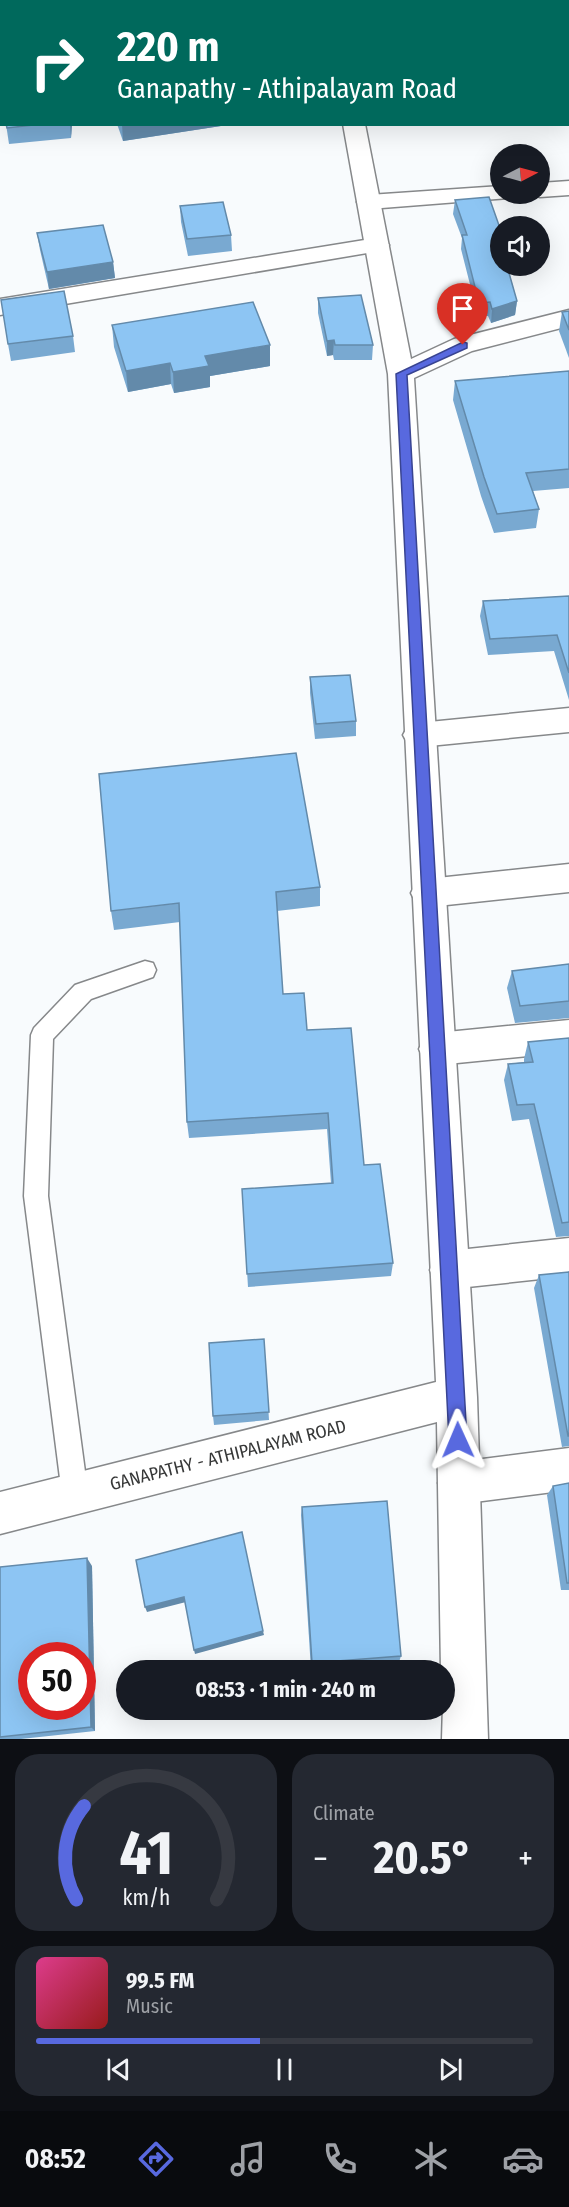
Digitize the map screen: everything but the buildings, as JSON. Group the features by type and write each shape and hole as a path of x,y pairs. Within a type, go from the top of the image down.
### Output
{"main road":[{"path":"354,126 401,374 457,1397 465,1739"},
{"path":"550,189 569,188"},
{"path":"369,202 490,194"},
{"path":"0,307 377,245"},
{"path":"401,374 463,345 569,318"},
{"path":"419,735 569,720"},
{"path":"428,893 569,878"},
{"path":"437,1049 569,1036"},
{"path":"449,1270 569,1257"},
{"name":"GANAPATHY - ATHIPALAYAM ROAD","path":"0,1514 457,1397"},
{"path":"459,1484 569,1469"}],"lane":[{"path":"75,1494 36,1196 42,1035 83,992 145,970"}],"route":[{"path":"458,1440 401,374 463,345"}]}
